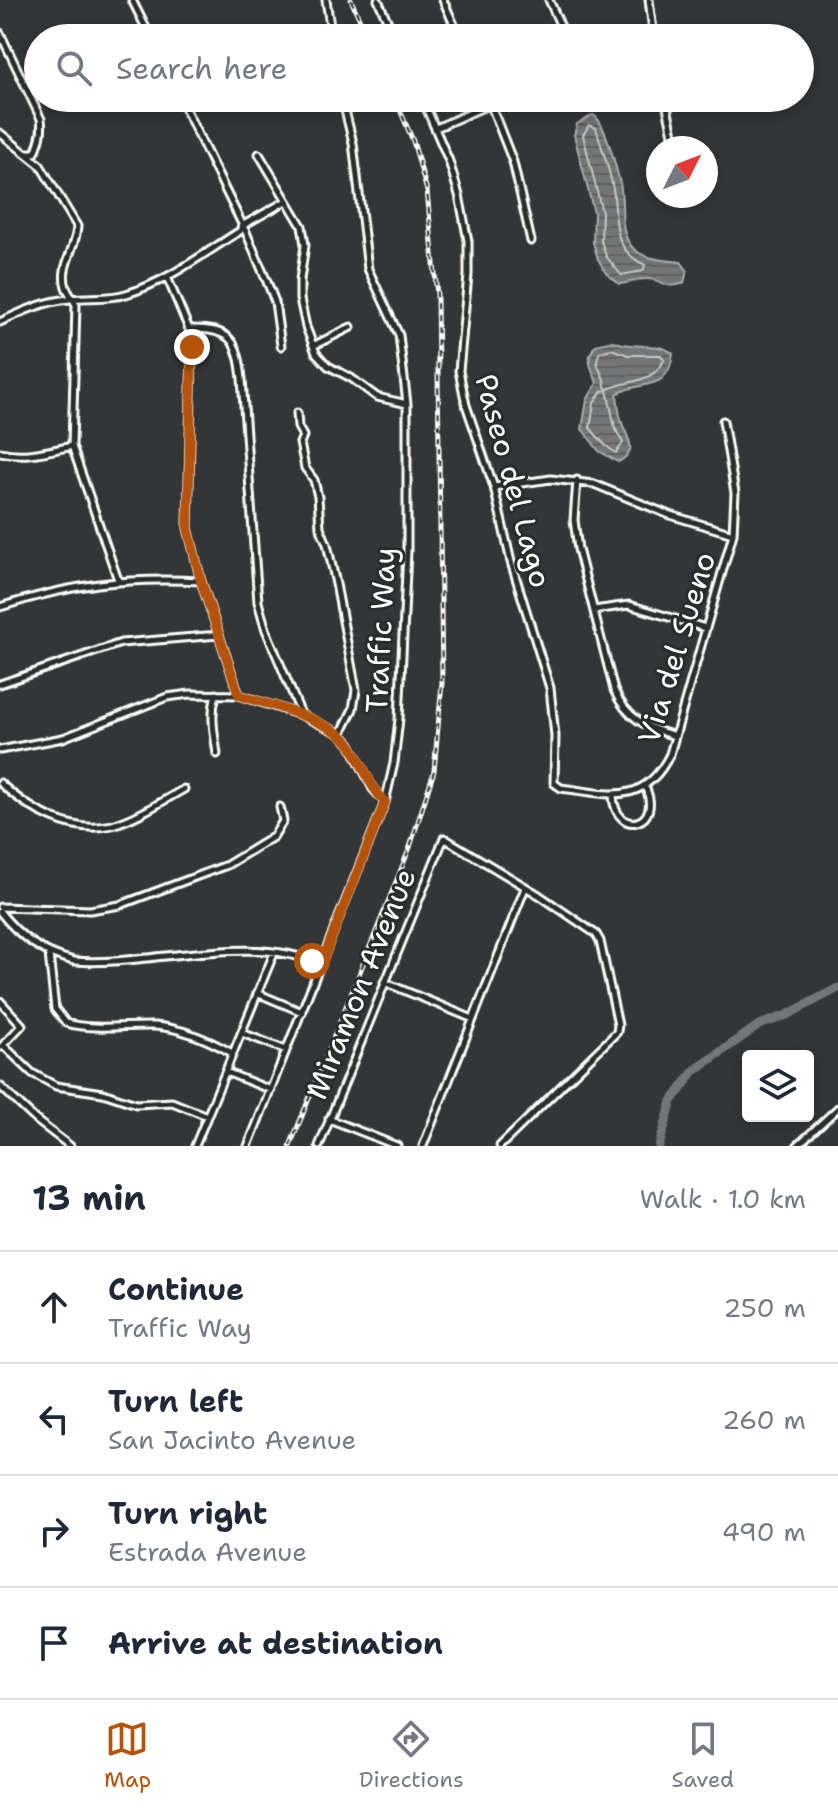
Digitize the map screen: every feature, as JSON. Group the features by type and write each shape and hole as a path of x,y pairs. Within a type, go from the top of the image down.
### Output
{"street":[{"path":"132,0 144,24"},
{"path":"326,0 330,24"},
{"path":"443,0 454,24"},
{"path":"549,0 560,24"},
{"path":"649,0 652,24"},
{"path":"380,1 389,24"},
{"path":"0,33 24,83"},
{"path":"28,154 35,153 43,129 38,112"},
{"path":"187,112 275,302 281,346"},
{"name":"Traffic Way","path":"248,1146 385,802 399,719 407,551 407,404 399,335 368,269 353,143 345,112"},
{"name":"Paseo del Lago","path":"429,112 459,195 468,241 459,371 462,392 494,487 511,562 550,688 555,736 554,783"},
{"path":"436,128 467,112"},
{"path":"493,112 513,162 531,241"},
{"path":"668,112 673,136"},
{"path":"0,133 40,165 77,226 77,236 67,258 64,277 66,289 76,305 72,446 118,580"},
{"path":"259,154 297,214 304,232 300,290 303,315 313,346 328,366 351,378 369,393 381,399 407,404"},
{"path":"0,322 33,307 74,298 97,299 125,294 167,277 240,231 242,226 287,201"},
{"path":"167,277 189,329 193,368 188,528 201,581 239,695"},
{"path":"313,346 351,327"},
{"path":"189,329 219,332 233,340 238,348 258,602 266,630 301,715"},
{"path":"297,413 298,427 303,436 300,443 305,468 314,480 318,497 320,527 327,544 355,684 353,709 341,734"},
{"name":"Via del Sueno","path":"554,783 561,788 613,796 645,787 665,764 733,534 735,493 723,421"},
{"path":"0,452 14,456 72,446"},
{"path":"494,487 536,479 577,480 608,488 649,507 733,534"},
{"path":"577,480 575,534 613,684 622,705 646,726 675,736"},
{"path":"0,607 48,593 118,580 201,581"},
{"path":"594,610 629,605 705,628"},
{"path":"0,684 121,643 219,635"},
{"path":"216,694 212,724 217,754"},
{"path":"0,750 63,738 167,697 239,695 301,715 341,734 350,744 373,789 385,802"},
{"path":"0,783 42,812 67,823 87,827 124,820 184,789"},
{"path":"613,796 618,816 636,822 645,817 650,809 651,799 645,787"},
{"path":"0,910 102,909 149,894 227,865 273,837 283,821 280,807"},
{"name":"Miramon Avenue","path":"319,1146 444,838 525,888"},
{"path":"423,1146 525,888 596,934 600,941 617,1032 500,1146"},
{"path":"0,910 25,940 49,953 74,961 242,951 298,957 321,965"},
{"path":"49,953 55,1009 66,1023 87,1027 170,1028 205,1039 232,1053"},
{"path":"195,1146 274,953"},
{"path":"384,982 473,1019"},
{"path":"257,993 302,1012"},
{"path":"0,1001 22,1025 1,1047 32,1073 56,1086 103,1093 136,1104 172,1102 207,1116"},
{"path":"242,1033 286,1050"},
{"path":"226,1072 271,1090"},
{"path":"0,1086 70,1146"},
{"path":"797,1146 838,1108"},
{"path":"329,1119 397,1146"}],"water":[{"path":"593,115 602,126 613,156 621,191 625,235 634,249 644,255 681,262 687,270 684,283 672,286 646,279 619,284 606,273 598,259 593,242 594,213 574,135 577,124"},
{"path":"613,341 662,348 673,354 666,375 659,380 617,394 630,447 628,455 618,462 599,451 582,429 587,400 597,383 590,355 596,345"}],"waterway":[{"path":"659,1146 672,1101 694,1071 759,1025 787,1015 838,988"}],"railway":[{"path":"351,0 362,24"},
{"path":"290,1146 410,847 434,771 442,683 437,295 427,191 413,141 401,112"}],"route":[{"path":"192,347 188,528 201,581 239,695 301,715 341,734 350,744 373,789 385,802 321,965 312,961"}]}
